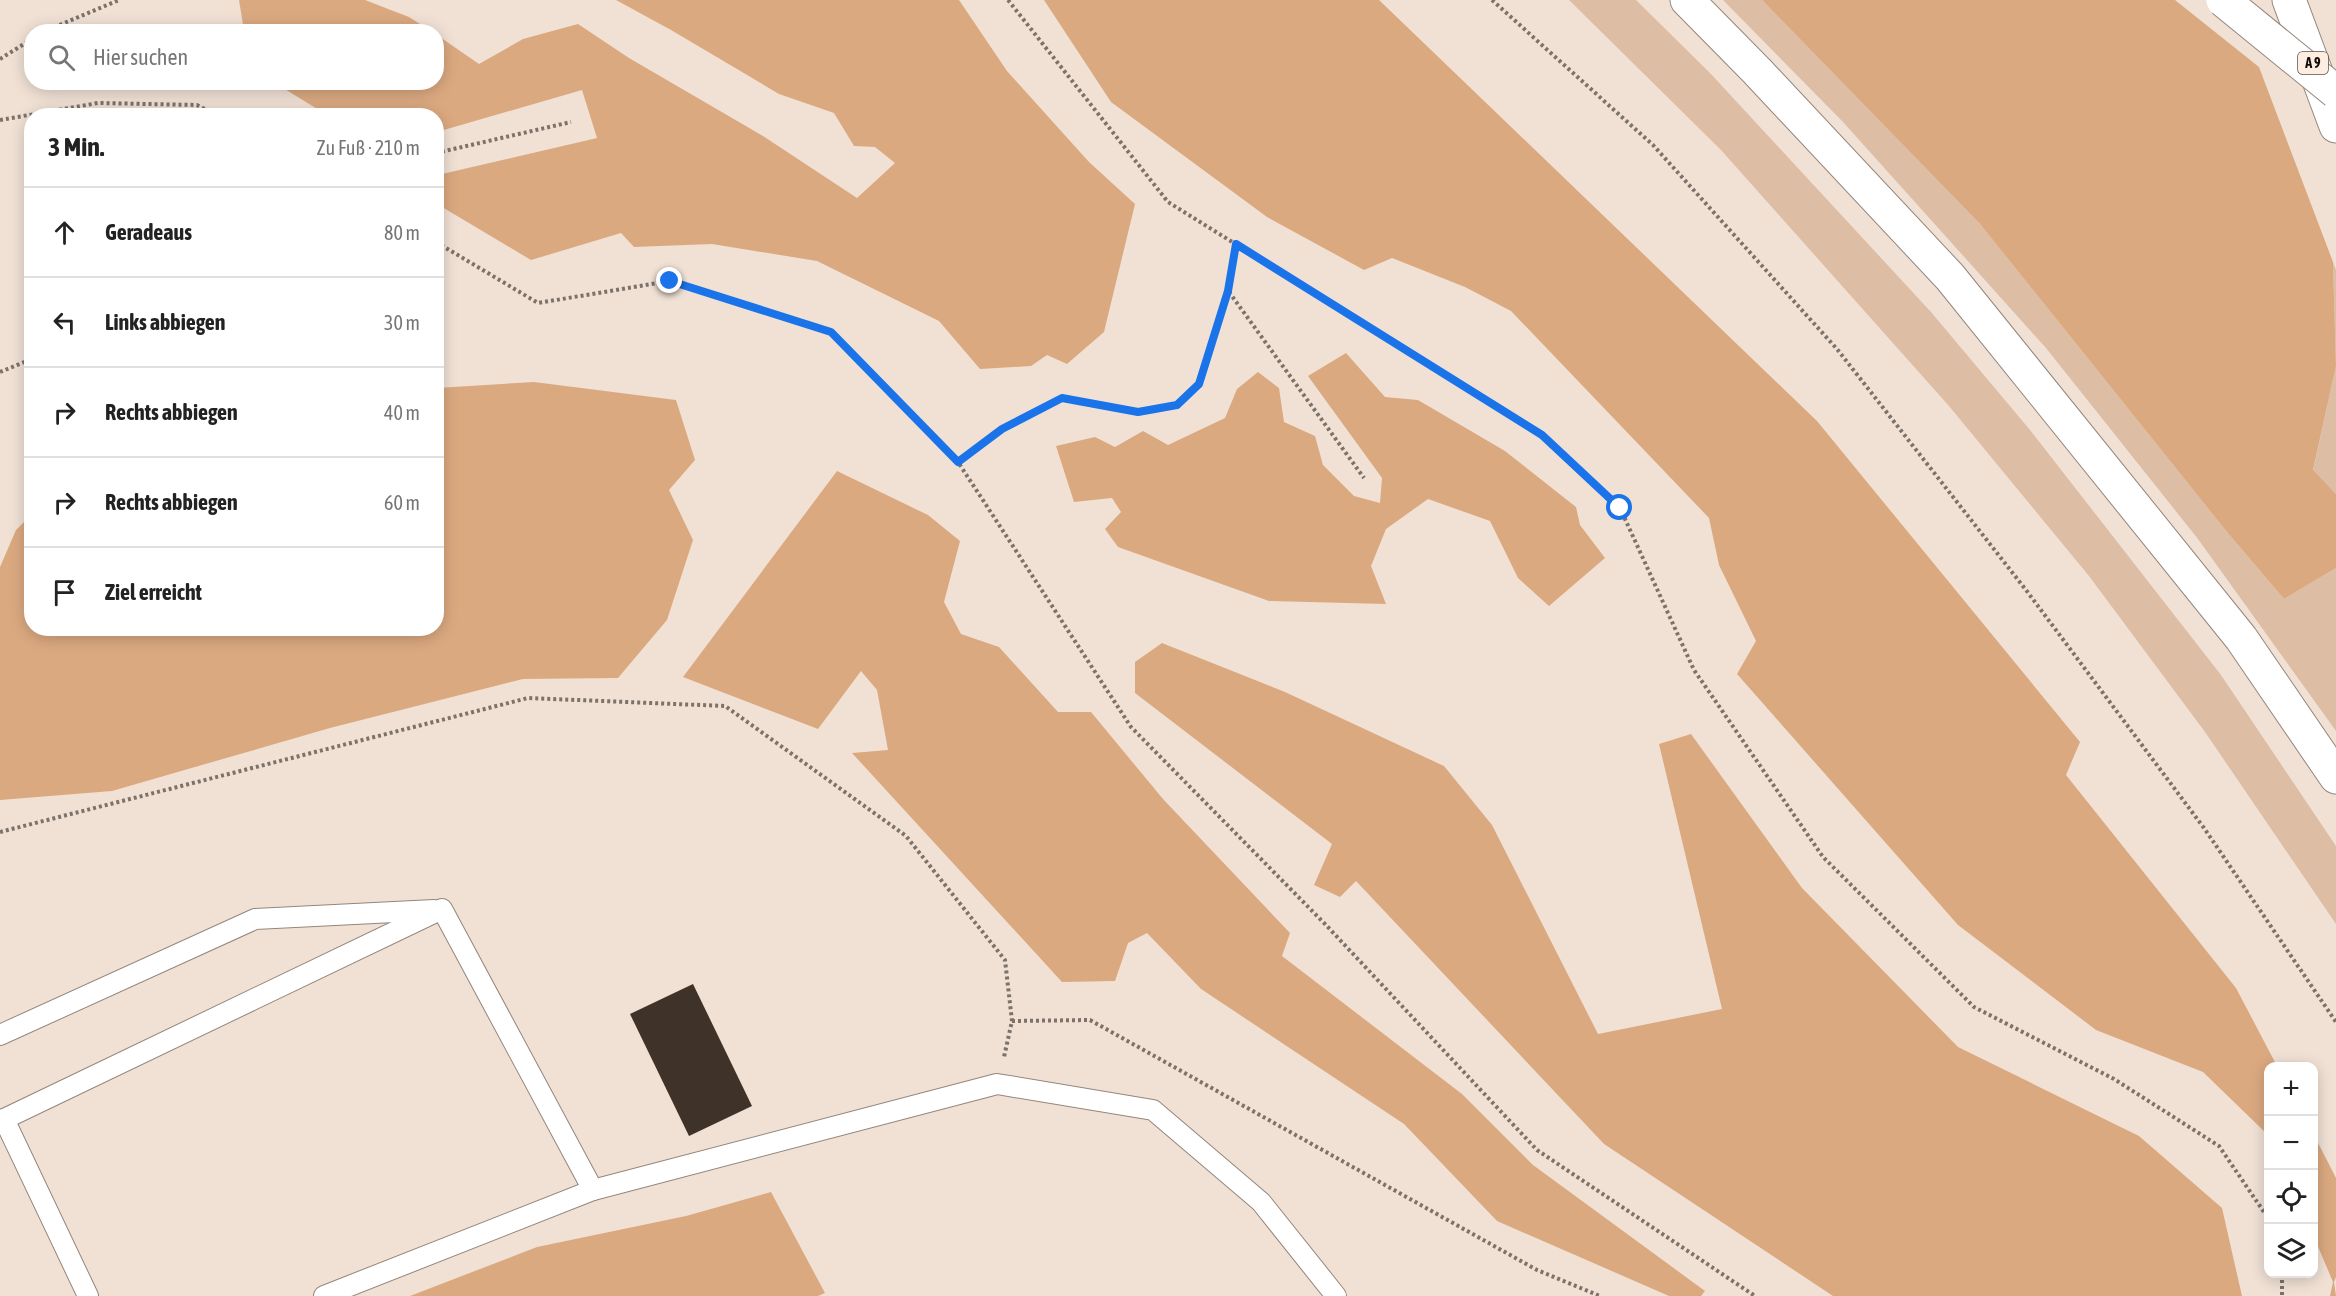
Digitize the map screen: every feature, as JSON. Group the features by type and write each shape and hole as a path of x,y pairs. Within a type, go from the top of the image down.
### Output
{"highway":[{"path":"1687,0 1757,71 1950,277 2241,638 2336,777"},
{"path":"2223,0 2336,92"},
{"name":"A 9","path":"2289,0 2336,126"}],"lane":[{"path":"0,1035 255,919 442,909"},
{"path":"88,1296 2,1120 442,909"},
{"path":"442,909 594,1190"},
{"path":"324,1296 594,1190 997,1084 1153,1110 1261,1202 1336,1296"}],"path":[{"path":"62,24 119,0"},
{"path":"1008,0 1168,202 1542,435 1620,508 1694,670 1823,857 1974,1007 2114,1079 2219,1146 2264,1212"},
{"path":"1492,0 1653,145 1837,349 2026,590 2204,828 2336,1022"},
{"path":"0,59 24,44"},
{"path":"69,108 98,103 196,105 202,108"},
{"path":"0,120 24,116"},
{"path":"444,151 571,122"},
{"path":"958,462 1002,429 1062,398 1138,412 1177,405 1199,384 1228,291 1236,244"},
{"path":"444,247 538,303 670,281 831,332 958,462 1131,727 1325,924 1537,1150 1755,1296"},
{"path":"1228,291 1364,478"},
{"path":"0,372 24,363"},
{"path":"0,832 528,698 725,706 906,836 1005,960 1012,1021 997,1084"},
{"path":"1012,1021 1090,1020 1537,1270 1600,1296"},
{"path":"2282,1278 2282,1296"}],"shaded area":[{"path":"239,0 365,0 409,17 420,24 243,24"},
{"path":"616,0 959,0 1007,71 1089,162 1135,204 1104,332 1067,364 1047,355 1031,366 980,369 939,321 817,261 712,244 634,247 621,233 531,260 444,208 444,174 597,138 582,90 444,130 444,108 316,108 286,90 444,90 444,40 479,64 523,39 578,24 629,58 763,136 857,198 895,163 875,147 854,146 834,113 779,94"},
{"path":"1044,0 1379,0 1817,421 2080,742 2066,775 2236,988 2275,1062 2264,1062 2264,1131 2203,1072 2096,1030 1958,925 1737,674 1756,641 1719,565 1709,518 1511,311 1465,287 1392,258 1364,270 1267,217 1111,102"},
{"path":"1569,0 1636,0 1711,74 1931,312 2030,430 2221,675 2336,846 2336,924 2205,732 2089,576 1949,406 1721,150"},
{"path":"1723,0 1762,0 1980,224 2227,532 2284,599 2336,568 2336,731 2198,539 2046,348 1843,122"},
{"path":"1762,0 2175,0 2259,67 2333,262 2336,366 2313,470 2336,494 2336,568 2284,599 2227,532 1980,224"},
{"path":"2333,262 2336,270 2336,366"},
{"path":"1346,353 1385,397 1418,400 1505,451 1576,507 1580,525 1605,558 1549,606 1518,578 1490,521 1428,499 1386,529 1371,566 1386,604 1269,601 1118,547 1105,529 1121,512 1112,498 1074,502 1056,446 1095,437 1115,447 1143,431 1168,445 1225,418 1237,389 1258,372 1279,388 1284,422 1315,436 1323,465 1354,496 1380,503 1382,478 1308,376"},
{"path":"2336,366 2336,494 2313,471"},
{"path":"534,382 676,400 695,460 669,490 693,540 667,620 618,678 523,679 330,728 112,791 0,800 0,567 16,530 24,522 24,636 444,636 444,388"},
{"path":"837,471 928,515 960,541 944,602 961,634 999,647 1058,712 1091,712 1163,799 1290,933 1282,956 1462,1094 1533,1165 1705,1291 1701,1296 1669,1296 1497,1221 1404,1124 1201,989 1147,933 1128,943 1115,981 1062,982 852,753 888,750 877,690 861,671 818,729 683,677"},
{"path":"1162,643 1285,692 1444,766 1492,825 1598,1034 1722,1009 1659,744 1691,734 1802,888 1958,1047 2139,1136 2222,1208 2242,1296 1833,1296 1604,1144 1356,881 1340,897 1314,885 1332,844 1135,693 1135,662"},
{"path":"2318,1143 2336,1178 2336,1277 2334,1282 2336,1296 2330,1296 2333,1282 2318,1246"},
{"path":"771,1192 825,1293 818,1296 410,1296 537,1247 686,1216"}],"building":[{"path":"693,984 752,1106 689,1136 630,1014"}],"route":[{"path":"670,281 831,332 958,462 1002,429 1062,398 1138,412 1177,405 1199,384 1228,291 1236,244 1542,435 1620,508"}]}
